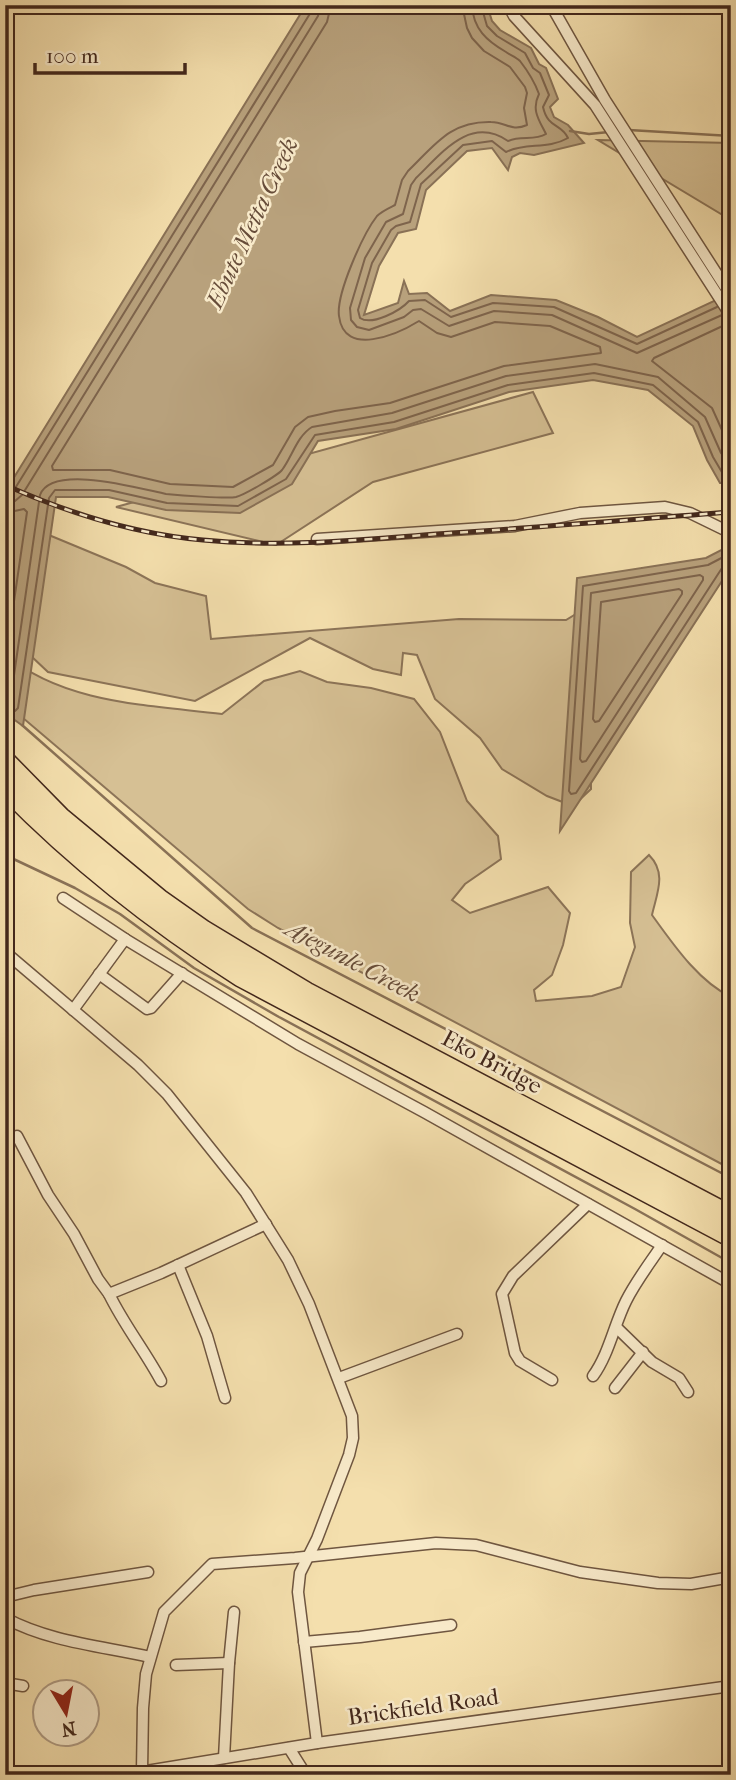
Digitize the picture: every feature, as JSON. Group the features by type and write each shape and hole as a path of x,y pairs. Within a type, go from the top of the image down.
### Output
{"highway":[{"name":"Eko Bridge","path":"5,762 60,818 141,885 203,931 306,993 731,1217"},
{"name":"Eko Bridge","path":"5,786 70,848 125,895 186,941 241,976 731,1236"}],"street":[{"path":"508,5 514,16 600,102"},
{"path":"551,5 600,102 705,266 731,316"},
{"path":"705,266 731,296"},
{"path":"317,539 515,526 580,513 665,508 690,513 731,533"},
{"path":"63,898 125,939 298,1044 731,1284"},
{"path":"73,1010 125,939"},
{"path":"5,952 138,1065 167,1094 232,1174 288,1260 339,1378 352,1416 353,1438 349,1455 300,1573 298,1592 317,1743"},
{"path":"99,974 147,1009 151,1009 182,973"},
{"path":"17,1136 48,1195 161,1381"},
{"path":"552,1380 520,1361 515,1353 502,1294 513,1276 588,1203"},
{"path":"109,1294 266,1224"},
{"path":"593,1376 603,1363 609,1339 626,1301 662,1245"},
{"path":"178,1265 207,1336 225,1398"},
{"path":"616,1327 652,1362 679,1378 688,1392"},
{"path":"339,1378 457,1334"},
{"path":"615,1388 642,1353"},
{"path":"142,1771 143,1708 150,1657 164,1612 208,1565 424,1544 476,1545 580,1572 657,1583 691,1584 731,1577"},
{"path":"5,1597 148,1572"},
{"path":"224,1758 234,1612"},
{"path":"5,1618 24,1628 58,1638 150,1657"},
{"path":"304,1642 451,1625"},
{"path":"176,1665 229,1663"},
{"path":"5,1683 23,1686"},
{"name":"Brickfield Road","path":"122,1775 317,1743 731,1686"},
{"path":"289,1748 306,1775"}],"shaded area":[{"path":"598,140 731,143 731,220"},
{"path":"533,392 553,433 373,482 276,545 116,507"},
{"path":"44,533 126,567 155,583 206,596 211,639 459,619 566,620 589,606 591,789 573,806 547,796 502,769 480,738 435,699 417,655 403,653 401,675 373,669 310,638 195,701 48,672 30,655"},
{"path":"5,654 28,671 80,693 166,708 222,714 264,681 300,671 327,682 371,688 414,699 440,732 467,801 498,836 501,859 465,884 452,900 470,913 548,887 570,913 563,945 552,975 534,990 536,1001 592,996 621,987 635,947 630,923 631,872 649,855 655,862 659,876 652,915 697,972 731,997 731,1169 278,928 248,909 23,718"}],"water":[{"name":"Ebute Metta Creek","path":"306,5 487,5 492,21 500,30 531,48 539,64 546,68 558,99 550,107 554,117 568,125 584,143 534,155 520,153 512,157 508,170 492,148 467,151 426,190 416,229 398,233 379,266 364,315 398,303 404,281 409,294 427,293 450,311 491,295 556,300 637,337 731,293 731,483 720,483 693,426 648,390 593,380 509,392 396,429 318,441 292,484 240,513 166,510 108,497 56,497 23,726 5,713 5,492"},
{"path":"729,546 731,567 560,831 577,578 706,558"}],"waterway":[{"path":"629,130 731,136"},
{"path":"570,131 589,134 609,132"},
{"name":"Ajegunle Creek","path":"22,725 252,928 731,1178"},
{"path":"5,855 75,888 120,914 194,968 279,1017 731,1263"}],"railway":[{"path":"5,485 102,521 177,537 234,542 358,540 731,512"}]}
